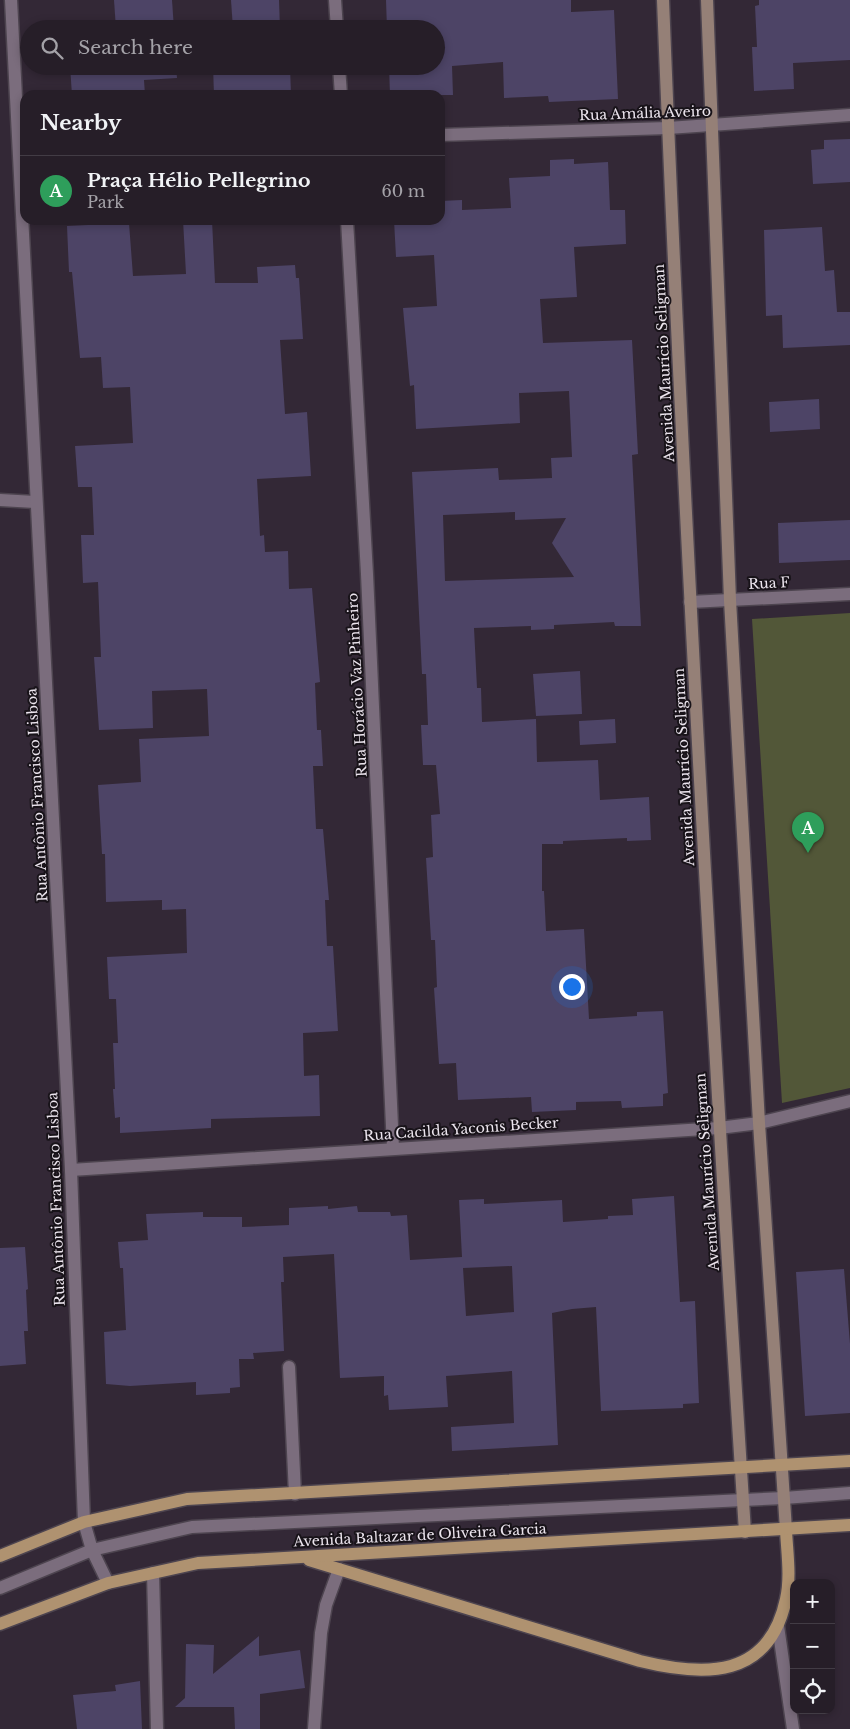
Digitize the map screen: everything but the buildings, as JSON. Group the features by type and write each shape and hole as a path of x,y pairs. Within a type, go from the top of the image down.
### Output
{"main road":[{"name":"Avenida Maurício Seligman","path":"663,0 690,602 719,1128 745,1532"},
{"path":"299,1556 640,1662 670,1669 702,1672 728,1668 748,1659 763,1645 778,1626 786,1598 788,1582 786,1530 759,1123 730,600 707,0"},
{"path":"0,1556 84,1522 187,1499 741,1469 850,1461"},
{"name":"Avenida Baltazar de Oliveira Garcia","path":"0,1624 108,1583 198,1563 850,1525"}],"street":[{"name":"Rua Antônio Francisco Lisboa","path":"11,0 20,117"},
{"path":"336,0 337,20"},
{"path":"339,75 340,90"},
{"name":"Rua Amália Aveiro","path":"445,135 668,128 850,115"},
{"name":"Rua Antônio Francisco Lisboa","path":"25,225 35,502 42,595 71,1170 84,1522 92,1550 108,1583"},
{"name":"Rua Horácio Vaz Pinheiro","path":"347,225 393,1148"},
{"path":"0,500 35,502"},
{"name":"Rua F","path":"690,602 850,594"},
{"name":"Rua Cacilda Yaconis Becker","path":"71,1170 719,1128 759,1123 850,1101"},
{"path":"288,1367 295,1494"},
{"path":"0,1588 92,1550 192,1527 784,1498 850,1493"},
{"path":"314,1729 321,1633 326,1605 339,1569"},
{"path":"153,1573 157,1729"},
{"path":"778,1626 792,1729"}],"green space":[{"path":"850,613 850,1088 782,1103 752,619"}],"place":[{"name":"Praça Hélio Pellegrino","path":"808,853"}]}
